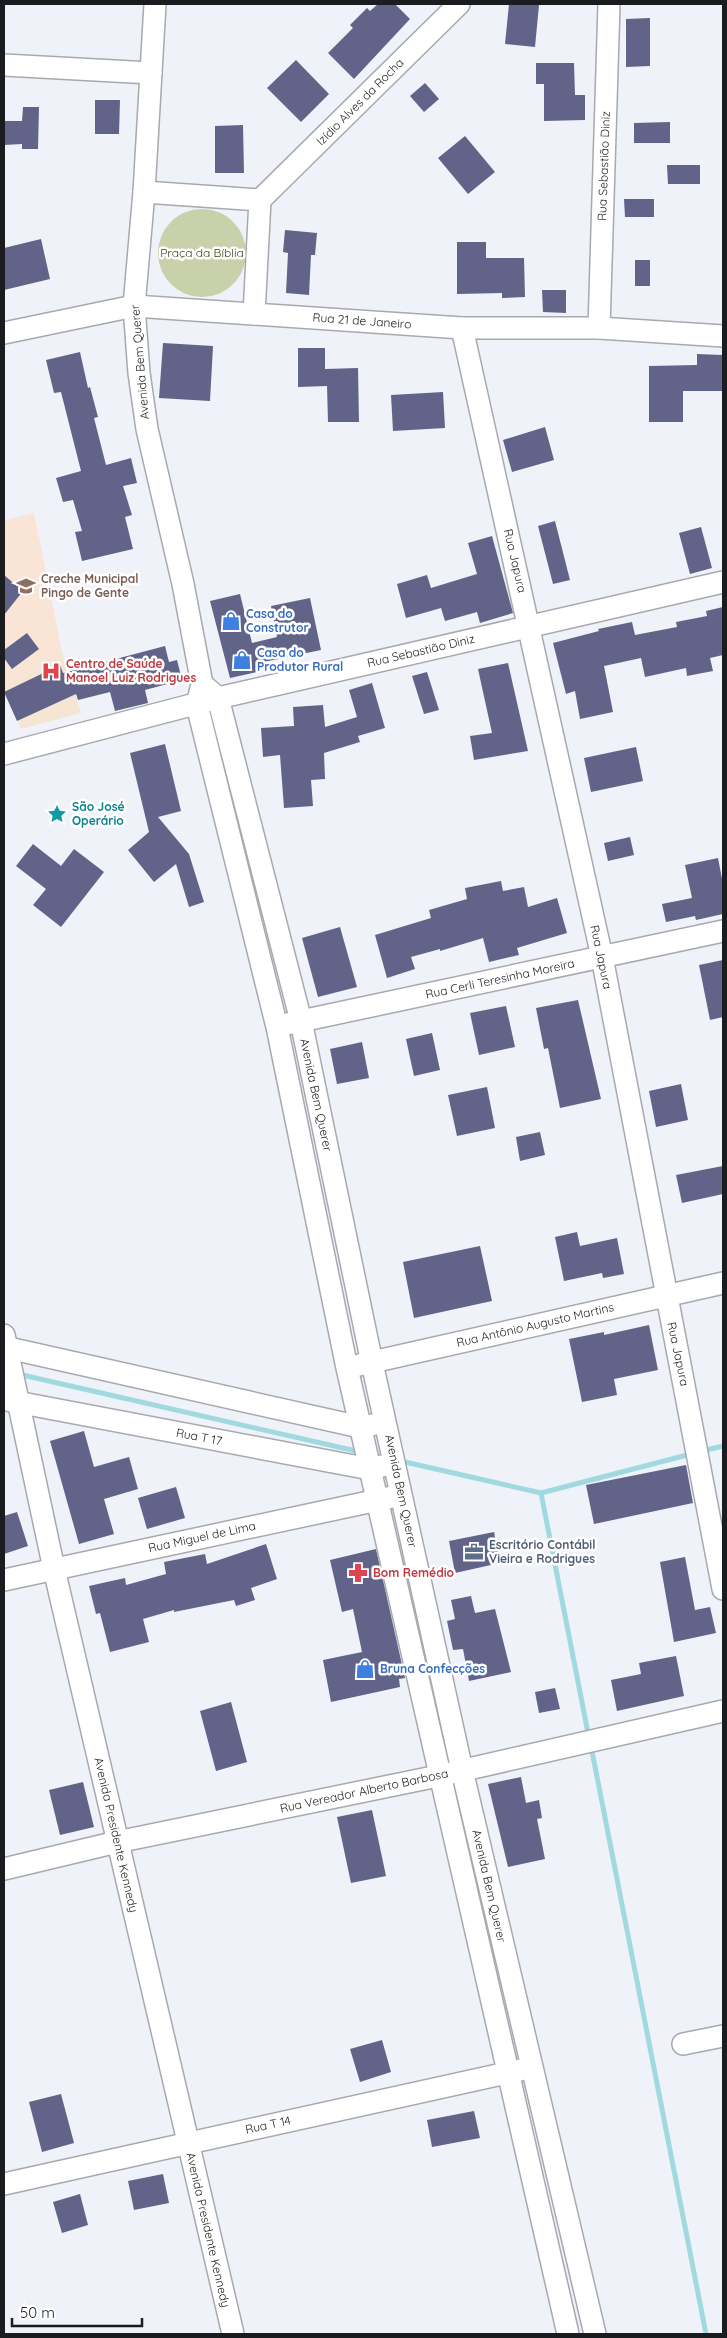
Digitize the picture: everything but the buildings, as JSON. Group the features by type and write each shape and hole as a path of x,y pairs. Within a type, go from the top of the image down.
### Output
{"street":[{"name":"Avenida Bem Querer","path":"154,4 144,192 134,306 139,373 147,429 183,584 202,684 196,705 276,1027 360,1427 378,1499 438,1776 568,2334"},
{"name":"Izídio Alves da Rocha","path":"260,200 460,4"},
{"name":"Rua Sebastião Diniz","path":"600,328 609,4"},
{"path":"4,66 151,73"},
{"path":"144,192 260,200 254,314"},
{"name":"Rua 21 de Janeiro","path":"4,332 134,306 462,328 600,328 723,336"},
{"name":"Rua Japura","path":"462,328 602,957 665,1295 698,1452 723,1589"},
{"name":"Rua Sebastião Diniz","path":"4,754 218,698 529,625 723,582"},
{"path":"202,684 218,698"},
{"name":"Avenida Bem Querer","path":"218,698 300,1021 372,1363 462,1770 595,2334"},
{"name":"Rua Cerli Teresinha Moreira","path":"276,1027 723,932"},
{"name":"Rua Antônio Augusto Martins","path":"347,1368 723,1283"},
{"path":"5,1343 360,1427 386,1422"},
{"name":"Avenida Presidente Kennedy","path":"5,1343 11,1401 54,1569 233,2334"},
{"name":"Rua T 17","path":"11,1401 370,1469 395,1463"},
{"name":"Rua Miguel de Lima","path":"4,1580 402,1495"},
{"name":"Rua Vereador Alberto Barbosa","path":"4,1869 117,1842 438,1776 723,1711"},
{"path":"683,2044 723,2036"},
{"name":"Rua T 14","path":"4,2184 533,2067"}],"shaded area":[{"name":"Creche Municipal Pingo de Gente","path":"34,513 62,652 4,690 4,520"},
{"name":"Centro de Saúde Manoel Luiz Rodrigues","path":"62,652 81,713 21,729 4,690"}],"green space":[{"name":"Praça da Bíblia","path":"202,209 219,213 233,222 242,236 246,253 242,270 233,284 219,293 202,297 185,293 171,284 162,270 158,253 162,236 171,222 185,213"}],"waterway":[{"path":"18,1374 356,1451"},
{"path":"702,1451 723,1446"},
{"path":"405,1462 541,1493 691,1454"},
{"path":"541,1493 589,1738"},
{"path":"591,1746 706,2334"}],"place":[{"name":"Creche Municipal Pingo de Gente","path":"26,586"},
{"name":"Casa do Construtor","path":"231,621"},
{"name":"Casa do Produtor Rural","path":"242,660"},
{"name":"Centro de Saúde Manoel Luiz Rodrigues","path":"51,671"},
{"name":"São José Operário","path":"57,814"},
{"name":"Escritório Contábil Vieira e Rodrigues","path":"474,1552"},
{"name":"Bom Remédio","path":"358,1573"},
{"name":"Bruna Confecções","path":"365,1669"}]}
